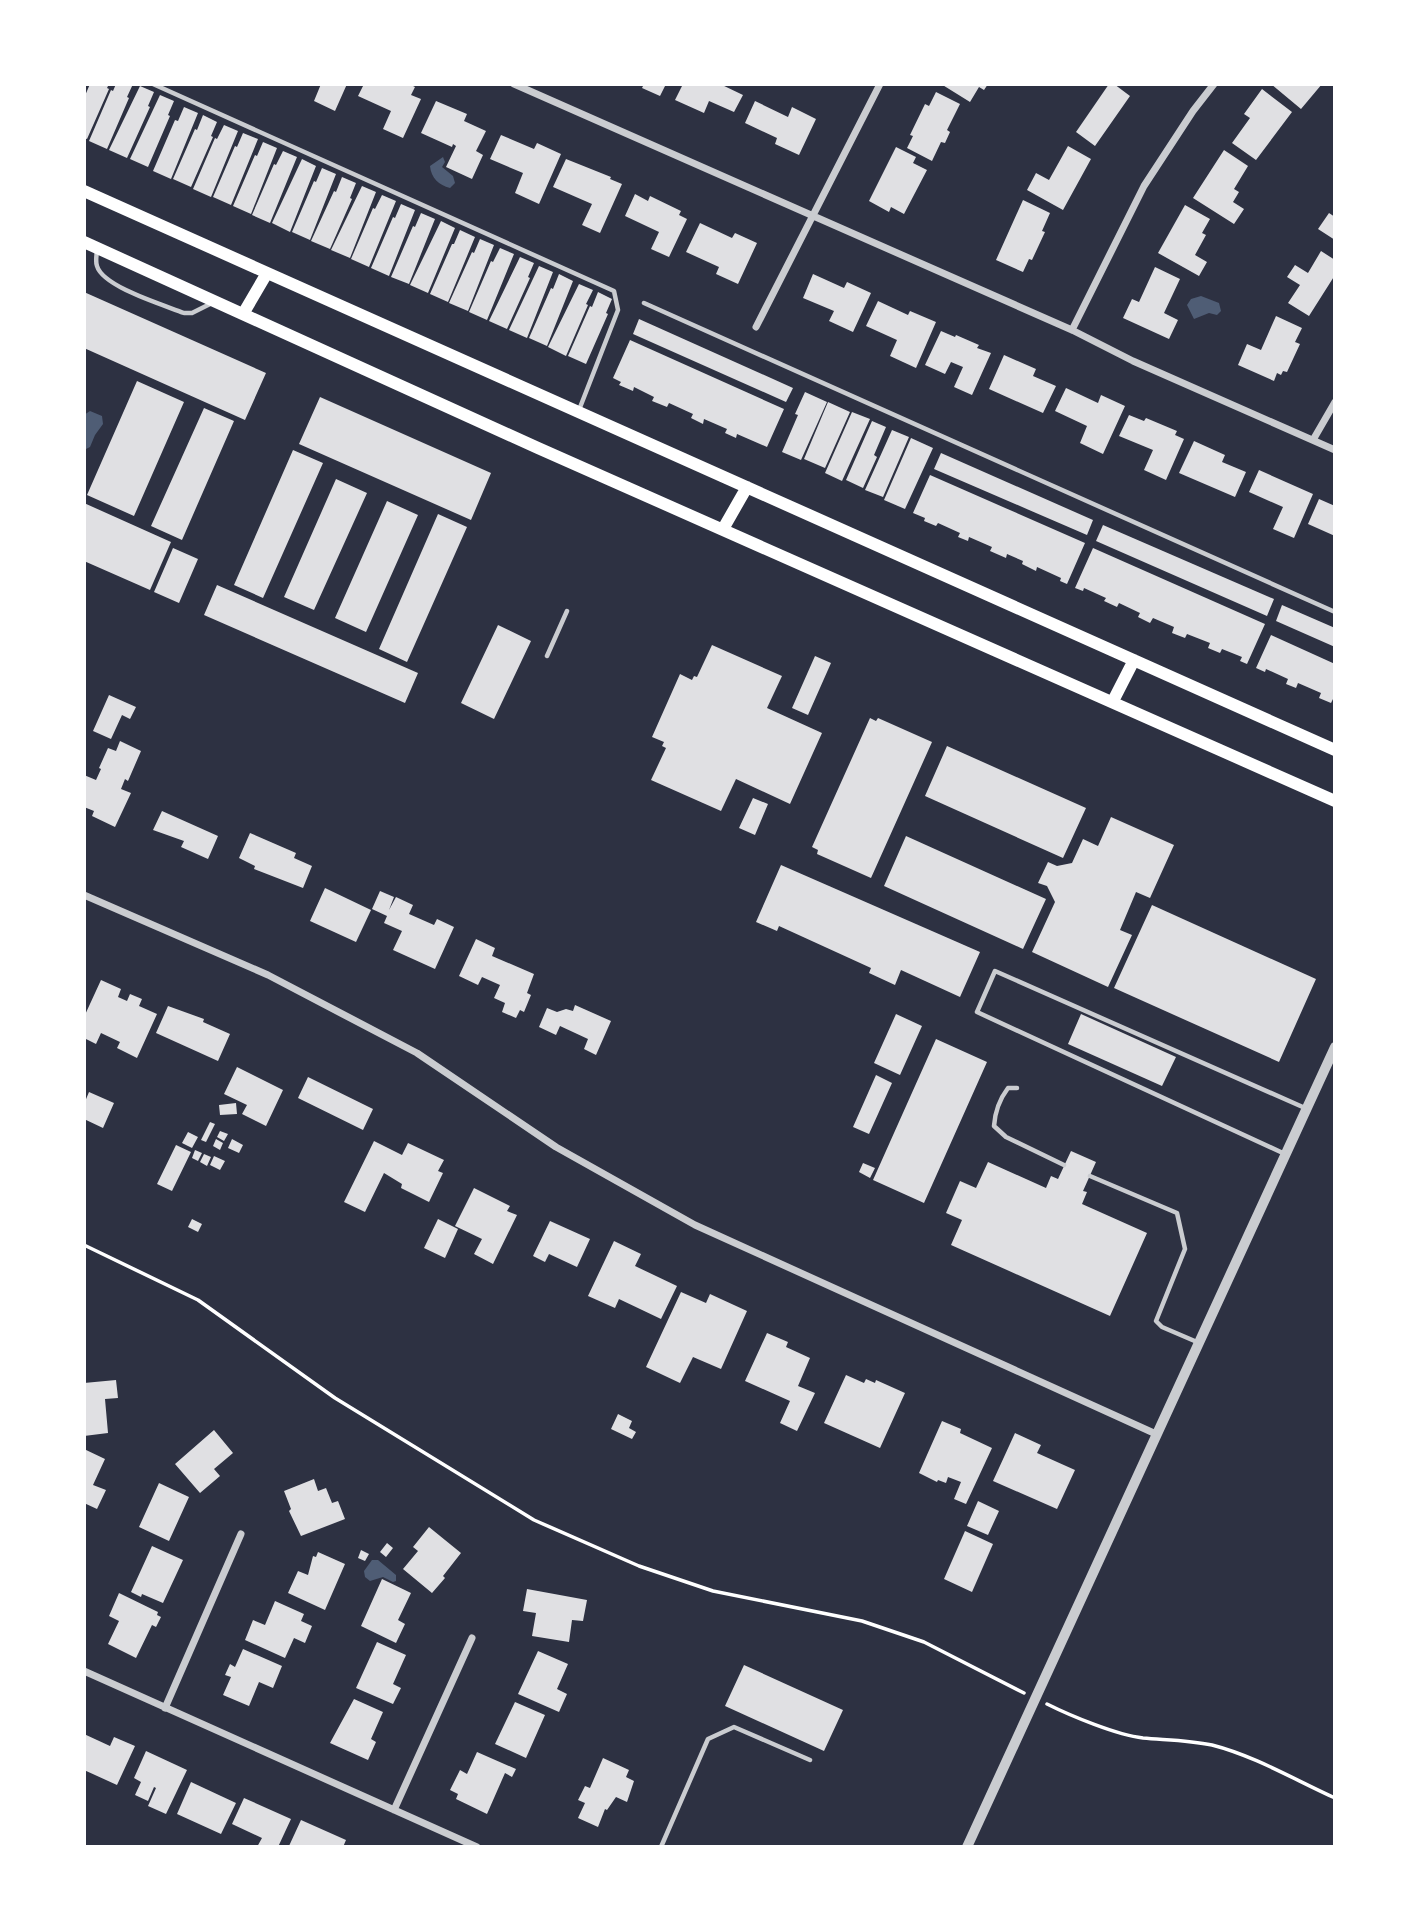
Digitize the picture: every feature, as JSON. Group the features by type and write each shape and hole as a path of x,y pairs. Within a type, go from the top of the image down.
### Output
{"main road":[{"path":"84,191 1335,750"},
{"path":"84,242 1335,801"},
{"path":"243,314 267,273"},
{"path":"723,529 747,487"},
{"path":"1113,701 1134,660"}],"street":[{"path":"514,84 1072,330 1335,450"},
{"path":"756,327 880,84"},
{"path":"1072,330 1144,186 1214,84"},
{"path":"1313,440 1335,402"},
{"path":"84,895 268,975 416,1053 556,1147 695,1224 1156,1434"},
{"path":"967,1847 1335,1047"},
{"path":"164,1708 241,1534"},
{"path":"394,1810 472,1638"},
{"path":"84,1671 477,1847"}],"lane":[{"path":"153,84 614,291 618,310 578,411"},
{"path":"97,248 97,265 104,278 134,294 184,313 192,313 214,302"},
{"path":"644,303 1335,612"},
{"path":"547,656 567,611"},
{"path":"1285,1154 977,1012 995,971 1306,1108"},
{"path":"1017,1088 1008,1088 1002,1095 995,1112 994,1126 1006,1138 1064,1165"},
{"path":"1090,1176 1177,1213 1185,1249 1156,1321 1162,1327 1198,1343"},
{"path":"661,1847 708,1739 734,1727 810,1760"}],"path":[{"path":"84,1245 198,1300 335,1398 534,1520 639,1566 713,1591 862,1621 924,1643 1027,1695"},
{"path":"1044,1703 1072,1716 1141,1737 1211,1745 1237,1752 1335,1798"}],"water":[{"path":"443,157 445,162 442,167 453,176 455,183 450,188 436,180 430,166"},
{"path":"1201,296 1219,303 1221,311 1217,315 1209,313 1194,319 1187,305 1191,299"},
{"path":"90,411 102,416 103,424 90,447 84,450 84,415"},
{"path":"372,1560 378,1560 396,1575 396,1581 383,1577 370,1581 365,1577 364,1571"}],"building":[{"path":"90,84 109,84 109,89 87,139 84,138 84,98"},
{"path":"116,84 133,84 107,149 89,141"},
{"path":"321,84 347,84 335,111 314,101"},
{"path":"364,84 409,84 415,87 411,95 421,99 403,138 383,129 391,111 358,96"},
{"path":"644,84 666,84 660,96 642,88"},
{"path":"683,84 720,84 743,95 734,112 709,101 704,113 675,100"},
{"path":"941,84 988,84 984,90 979,87 970,102"},
{"path":"1109,84 1114,84 1130,96 1095,146 1076,132"},
{"path":"1271,84 1322,84 1301,109"},
{"path":"140,86 154,92 127,158 109,150"},
{"path":"1262,89 1292,112 1256,160 1232,143 1250,118 1244,114"},
{"path":"936,92 960,104 947,130 950,132 945,143 941,142 932,161 907,148 913,136 910,135 925,104 929,106"},
{"path":"160,95 174,101 148,167 130,159"},
{"path":"436,101 467,114 464,121 486,131 476,151 483,155 472,179 446,167 456,146 453,144 452,147 421,133"},
{"path":"755,101 788,117 792,107 816,119 799,155 775,144 777,138 745,123"},
{"path":"184,107 198,113 171,179 153,171 175,120 178,121"},
{"path":"203,115 217,122 191,187 173,179"},
{"path":"224,125 238,131 211,197 193,189 215,138 217,139"},
{"path":"243,133 258,139 231,205 213,197"},
{"path":"501,135 534,149 537,143 561,154 539,204 515,193 523,173 490,159"},
{"path":"263,142 277,148 251,214 233,206"},
{"path":"1068,146 1091,159 1063,210 1027,190 1036,173 1049,180"},
{"path":"896,147 916,157 913,163 927,170 904,214 891,207 889,212 869,201"},
{"path":"1224,150 1248,166 1234,189 1239,192 1233,202 1244,209 1234,224 1193,198"},
{"path":"283,151 297,157 270,223 252,215 274,164 276,165"},
{"path":"302,159 316,166 290,232 272,223"},
{"path":"566,159 622,184 600,233 582,225 592,204 553,187"},
{"path":"322,168 336,174 310,240 292,232"},
{"path":"342,177 356,183 350,198 352,199 330,249 311,241"},
{"path":"362,186 376,192 350,258 331,250"},
{"path":"635,194 648,201 650,196 681,211 679,215 687,219 669,257 651,249 659,232 625,216"},
{"path":"382,195 396,201 369,267 351,259 373,208 375,209"},
{"path":"1023,200 1050,213 1042,231 1045,232 1032,260 1029,259 1023,272 996,260"},
{"path":"401,204 415,210 389,276 371,268"},
{"path":"1185,205 1210,219 1202,233 1206,235 1195,255 1207,262 1199,276 1158,253"},
{"path":"421,213 435,219 409,284 391,277"},
{"path":"1329,213 1335,217 1335,240 1318,229"},
{"path":"441,221 455,228 428,293 410,285"},
{"path":"700,223 732,238 735,233 757,243 738,284 716,274 719,267 686,252"},
{"path":"460,230 475,237 448,302 430,294"},
{"path":"480,239 494,245 468,311 449,303"},
{"path":"500,248 514,254 487,320 469,312 491,261 493,262"},
{"path":"1321,251 1335,260 1335,275 1309,316 1288,303 1300,285 1287,277 1295,265 1308,273"},
{"path":"520,257 534,263 507,329 489,321"},
{"path":"539,266 553,272 527,338 509,330"},
{"path":"1155,267 1180,279 1164,313 1178,320 1169,339 1123,318 1132,299 1139,302"},
{"path":"559,274 573,281 547,346 529,338"},
{"path":"813,274 844,288 847,282 871,293 853,332 829,321 834,311 803,298"},
{"path":"579,284 593,290 566,356 548,347"},
{"path":"84,292 266,373 245,420 84,348"},
{"path":"598,292 612,299 586,364 568,356"},
{"path":"878,301 908,315 910,311 936,322 916,368 890,356 897,340 866,326"},
{"path":"1276,316 1302,328 1295,342 1300,344 1287,372 1283,371 1281,375 1277,373 1274,381 1238,365 1247,344 1261,350"},
{"path":"639,319 793,388 786,402 633,334"},
{"path":"941,331 979,345 977,348 991,353 972,395 954,387 963,367 951,362 945,374 925,365"},
{"path":"630,340 784,409 767,447 737,434 736,438 725,433 727,429 704,419 703,424 691,418 693,414 669,403 667,407 652,401 654,397 634,387 633,391 619,385 621,382 613,378"},
{"path":"1004,355 1036,369 1033,376 1056,386 1043,413 989,389"},
{"path":"137,381 184,402 134,516 87,495"},
{"path":"1066,388 1098,403 1101,395 1125,406 1103,454 1080,443 1087,426 1055,411"},
{"path":"805,392 827,402 801,460 782,452"},
{"path":"320,397 491,473 471,520 299,444"},
{"path":"828,402 850,412 825,468 804,459"},
{"path":"204,408 234,421 182,540 151,526"},
{"path":"852,412 870,419 842,481 825,473"},
{"path":"1129,415 1144,421 1146,418 1177,431 1175,435 1184,439 1166,480 1144,470 1153,450 1119,436"},
{"path":"872,421 886,427 874,455 877,457 863,488 846,480"},
{"path":"892,430 909,437 883,497 865,490"},
{"path":"911,438 933,448 905,509 884,500"},
{"path":"1194,441 1225,455 1222,462 1246,472 1235,497 1179,473"},
{"path":"293,450 323,463 263,598 234,585"},
{"path":"941,453 1093,520 1087,535 934,469"},
{"path":"1259,470 1313,494 1294,538 1273,529 1283,507 1249,492"},
{"path":"930,475 1085,543 1067,584 1060,581 1061,578 1037,567 1036,571 1007,554 1006,558 990,551 992,547 969,537 968,541 958,537 960,533 938,523 936,526 924,521 925,518 913,513"},
{"path":"336,479 367,493 314,610 284,597"},
{"path":"1319,499 1335,506 1335,536 1308,524"},
{"path":"387,501 418,515 366,632 335,618"},
{"path":"84,503 171,542 150,590 84,561"},
{"path":"438,514 467,527 407,662 379,649"},
{"path":"1103,525 1274,599 1267,616 1096,541"},
{"path":"173,548 198,559 179,603 154,592"},
{"path":"1093,548 1265,624 1247,664 1240,661 1242,657 1222,649 1220,653 1208,648 1210,643 1187,634 1185,638 1172,633 1174,627 1153,618 1150,623 1138,617 1140,613 1119,603 1117,607 1104,601 1106,598 1084,588 1083,591 1075,588"},
{"path":"217,585 418,673 405,703 204,615"},
{"path":"1282,605 1335,628 1335,647 1276,621"},
{"path":"498,625 531,641 494,719 461,703"},
{"path":"1271,635 1335,664 1335,700 1331,703 1319,698 1321,693 1298,683 1296,688 1286,684 1288,679 1266,669 1265,672 1256,668"},
{"path":"712,645 782,676 767,708 822,733 790,804 736,779 721,811 651,780 666,748 662,746 664,742 652,737 680,674 692,680 694,676 697,677"},
{"path":"815,656 831,663 808,715 792,708"},
{"path":"109,695 136,707 130,719 122,715 111,739 93,731"},
{"path":"870,718 876,721 878,718 932,742 871,878 817,854 818,850 812,847"},
{"path":"120,741 141,751 128,781 125,779 121,789 131,793 115,827 92,816 94,811 84,807 84,775 96,780 108,748 116,751"},
{"path":"947,746 1086,808 1063,858 925,796"},
{"path":"753,798 768,804 755,835 739,828"},
{"path":"162,811 218,836 208,859 181,847 184,841 153,830"},
{"path":"1111,817 1174,845 1150,898 1136,892 1120,930 1132,935 1108,987 1032,952 1055,902 1047,886 1038,883 1048,862 1057,866 1072,863 1083,839 1098,846"},
{"path":"250,833 296,853 294,858 312,866 303,888 254,869 255,866 239,858"},
{"path":"906,836 1046,899 1023,949 884,886"},
{"path":"781,865 980,952 960,997 901,970 895,985 869,973 871,968 779,926 777,931 756,922"},
{"path":"325,888 371,910 356,942 310,921"},
{"path":"380,891 394,897 389,910 396,897 413,905 409,914 434,925 437,919 454,927 435,969 393,950 402,931 384,923 387,916 372,909"},
{"path":"1152,905 1316,979 1279,1062 1114,988"},
{"path":"476,939 495,948 492,956 534,974 527,993 531,995 524,1012 520,1010 516,1018 502,1012 505,1003 494,998 500,985 482,977 478,985 459,976"},
{"path":"101,980 121,989 118,997 127,1001 130,994 142,999 139,1006 157,1014 137,1058 117,1048 120,1042 101,1033 96,1044 84,1038 84,1017"},
{"path":"575,1005 611,1021 596,1055 584,1049 588,1039 560,1026 556,1035 539,1027 547,1008 557,1012 566,1009 573,1011"},
{"path":"168,1006 204,1019 203,1022 230,1034 218,1061 156,1033"},
{"path":"896,1014 922,1026 900,1075 874,1063"},
{"path":"1081,1014 1176,1057 1162,1086 1068,1044"},
{"path":"936,1039 987,1062 924,1203 873,1180"},
{"path":"237,1067 283,1090 266,1126 242,1114 247,1105 224,1094"},
{"path":"876,1075 892,1083 869,1134 853,1127"},
{"path":"308,1077 373,1109 363,1130 298,1098"},
{"path":"89,1092 114,1103 103,1128 84,1119 84,1104"},
{"path":"236,1103 237,1114 220,1115 219,1105"},
{"path":"210,1122 215,1124 206,1142 201,1140"},
{"path":"220,1131 228,1134 224,1141 217,1137"},
{"path":"188,1132 198,1137 192,1148 182,1143"},
{"path":"216,1139 223,1143 220,1150 213,1146"},
{"path":"232,1139 243,1145 239,1153 228,1148"},
{"path":"374,1141 402,1155 408,1143 444,1160 438,1171 443,1173 429,1202 401,1188 402,1184 384,1173 365,1212 344,1202"},
{"path":"176,1145 191,1152 172,1191 157,1184"},
{"path":"195,1150 202,1153 198,1161 192,1158"},
{"path":"1071,1151 1096,1162 1083,1191 1087,1192 1082,1204 1147,1233 1110,1316 951,1245 962,1220 946,1213 960,1181 976,1188 988,1162 1046,1188 1051,1176 1058,1179"},
{"path":"204,1154 211,1157 207,1166 200,1162"},
{"path":"214,1156 225,1161 220,1170 210,1165"},
{"path":"863,1163 875,1168 870,1178 859,1172"},
{"path":"474,1188 510,1206 507,1211 517,1215 493,1264 474,1254 482,1239 455,1226"},
{"path":"192,1219 202,1224 198,1232 188,1227"},
{"path":"438,1219 458,1229 445,1258 424,1248"},
{"path":"550,1221 590,1239 577,1267 549,1254 545,1262 533,1256"},
{"path":"614,1241 641,1254 635,1266 677,1286 661,1319 619,1299 615,1308 588,1296"},
{"path":"681,1292 706,1303 710,1294 747,1311 721,1369 693,1357 680,1383 646,1367"},
{"path":"767,1333 788,1342 786,1347 810,1358 798,1386 815,1393 797,1431 780,1423 790,1401 745,1381"},
{"path":"846,1375 864,1383 866,1379 875,1383 876,1380 905,1393 880,1448 824,1423"},
{"path":"116,1380 118,1398 105,1399 108,1433 84,1436 84,1383"},
{"path":"618,1414 632,1421 629,1428 636,1432 632,1439 611,1429"},
{"path":"942,1421 992,1448 966,1504 954,1499 961,1482 948,1477 946,1483 937,1482 919,1473"},
{"path":"214,1430 233,1453 214,1469 220,1476 200,1493 175,1464"},
{"path":"1015,1433 1041,1445 1037,1453 1075,1470 1057,1509 993,1481"},
{"path":"84,1449 105,1459 93,1485 106,1490 97,1509 84,1503"},
{"path":"314,1479 318,1491 326,1488 332,1503 338,1501 345,1519 301,1536 289,1511 291,1509 284,1491"},
{"path":"159,1483 189,1497 169,1541 139,1527"},
{"path":"978,1501 999,1511 988,1535 967,1526"},
{"path":"429,1527 461,1553 432,1593 403,1569 418,1551 413,1547"},
{"path":"965,1531 993,1544 972,1592 944,1579"},
{"path":"387,1543 393,1548 386,1557 380,1552"},
{"path":"152,1546 183,1560 163,1603 131,1592"},
{"path":"361,1550 369,1554 365,1561 358,1558"},
{"path":"318,1552 345,1564 325,1610 288,1593 298,1571 308,1575 313,1556 316,1557"},
{"path":"382,1579 411,1593 398,1620 405,1624 396,1643 361,1626"},
{"path":"527,1589 587,1600 583,1621 572,1620 569,1642 532,1636 536,1613 523,1611"},
{"path":"119,1593 158,1612 157,1615 161,1617 156,1627 152,1625 136,1658 108,1644 119,1621 109,1616"},
{"path":"275,1601 304,1614 301,1621 312,1626 305,1643 294,1638 285,1658 245,1640 253,1620 265,1625"},
{"path":"377,1642 406,1655 393,1684 401,1688 393,1704 356,1688"},
{"path":"243,1649 282,1666 273,1688 259,1682 249,1706 223,1695 231,1677 225,1675 230,1664 235,1667"},
{"path":"538,1651 568,1664 557,1689 567,1694 559,1712 518,1694"},
{"path":"744,1665 843,1710 824,1751 725,1706"},
{"path":"354,1699 383,1712 371,1739 376,1742 368,1760 330,1743"},
{"path":"515,1702 545,1715 526,1758 495,1744"},
{"path":"84,1734 110,1746 114,1737 135,1746 117,1785 84,1770"},
{"path":"146,1751 187,1770 166,1814 148,1806 156,1788 154,1787 148,1801 135,1795 141,1782 134,1778"},
{"path":"477,1752 516,1769 512,1777 505,1773 487,1814 456,1799 458,1794 450,1790 460,1770 467,1774"},
{"path":"603,1758 629,1770 626,1777 634,1781 627,1802 616,1797 607,1810 605,1809 598,1827 578,1818 585,1803 578,1800 585,1786 590,1788"},
{"path":"191,1782 236,1803 221,1834 177,1814"},
{"path":"244,1798 291,1819 278,1847 257,1847 262,1838 232,1824"},
{"path":"301,1820 346,1840 343,1847 289,1846"}]}
